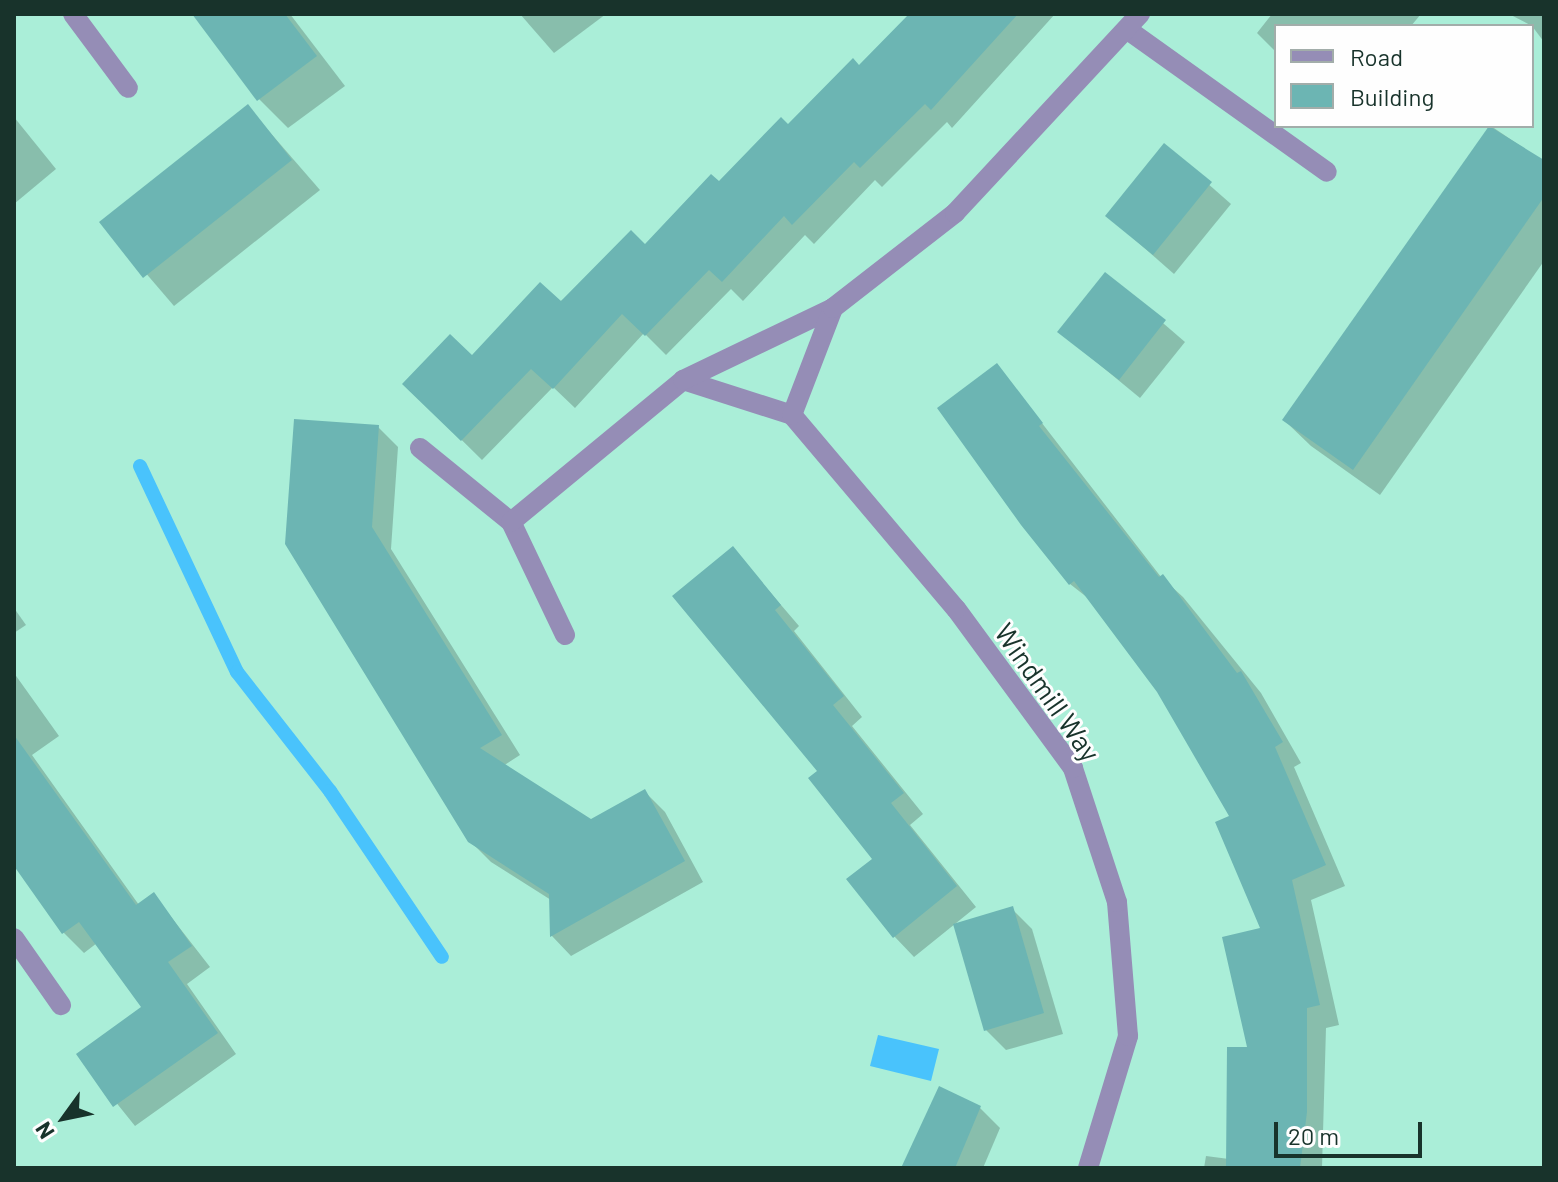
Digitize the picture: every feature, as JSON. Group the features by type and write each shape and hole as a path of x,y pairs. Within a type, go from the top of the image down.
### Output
{"street":[{"path":"73,14 128,88"},
{"path":"511,522 683,380 833,308 955,213 1134,22 1327,172"},
{"path":"683,380 792,415 833,308"},
{"name":"Windmill Way","path":"792,415 956,609 1073,768 1117,902 1128,1036 1088,1168"},
{"path":"420,448 511,522 565,635"},
{"path":"14,938 61,1005"}],"water":[{"path":"878,1035 939,1049 931,1081 870,1066"}],"building":[{"path":"192,14 285,14 317,56 257,101"},
{"path":"909,14 1018,14 931,110 925,104 860,168 854,162 792,225 784,216 722,282 709,270 645,336 622,314 553,389 531,369 461,441 402,384 450,334 472,355 540,282 561,301 631,230 645,244 711,174 719,181 781,117 788,124 853,58 859,65"},
{"path":"248,104 292,160 143,278 99,222"},
{"path":"1488,128 1544,160 1544,197 1353,470 1282,420"},
{"path":"1164,143 1212,182 1153,255 1105,216"},
{"path":"1105,272 1166,320 1119,380 1057,332"},
{"path":"997,363 1043,423 1039,426 1159,577 1163,574 1237,673 1241,671 1283,742 1275,747 1326,865 1292,880 1320,1005 1307,1008 1307,1112 1300,1168 1226,1168 1227,1047 1247,1047 1222,937 1260,928 1215,822 1229,816 1157,692 1074,581 1069,585 1021,525 937,408"},
{"path":"294,419 379,425 372,527 502,735 480,748 591,819 645,789 685,861 550,937 549,894 468,842 285,544"},
{"path":"733,546 781,605 775,610 844,696 833,705 904,793 891,803 957,886 893,938 846,879 872,859 808,778 817,771 672,596"},
{"path":"14,735 136,905 154,892 192,946 168,962 218,1033 113,1107 76,1054 141,1007 79,922 62,934 14,866"},
{"path":"1013,906 1044,1013 984,1031 953,924"},
{"path":"939,1086 981,1106 955,1168 901,1168"}],"waterway":[{"path":"140,466 237,672 330,791 442,957"}]}
